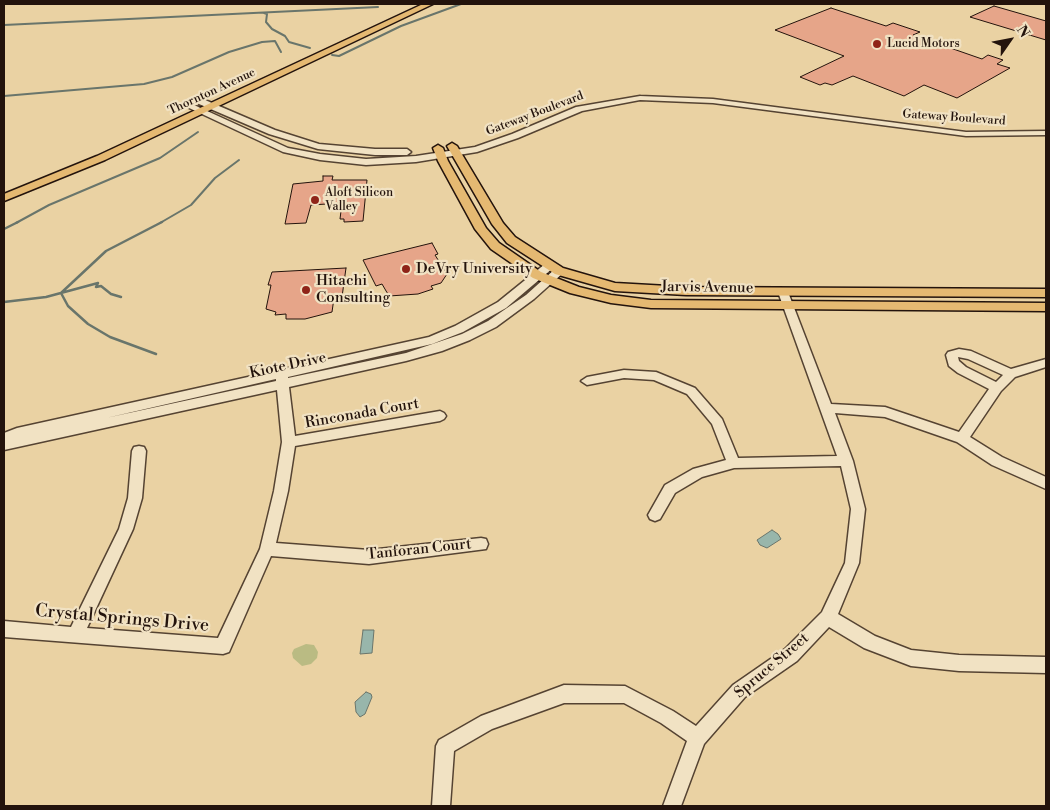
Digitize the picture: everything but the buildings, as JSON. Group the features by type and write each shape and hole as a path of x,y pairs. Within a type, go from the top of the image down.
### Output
{"main road":[{"name":"Thornton Avenue","path":"4,198 77,168 418,4"},
{"name":"Thornton Avenue","path":"4,190 201,107 429,4"},
{"name":"Jarvis Avenue","path":"454,150 498,224 511,240 554,268 615,287 786,299 1046,307"},
{"name":"Jarvis Avenue","path":"440,152 481,229 495,246 543,278 611,299 651,304 786,299 1046,294"}],"street":[{"name":"Gateway Boulevard","path":"454,150 582,104 638,94 705,97 963,130 1046,129"},
{"name":"Gateway Boulevard","path":"201,107 286,150 320,157 366,162 454,150 515,136 579,109 640,98 704,100 966,134 1046,133"},
{"name":"Kiote Drive","path":"4,438 17,433 438,348 492,324 524,302 543,278 554,268"},
{"name":"Spruce Street","path":"672,806 697,738 739,691 791,654 828,617 852,563 858,508 846,461 786,299"},
{"path":"997,388 962,370 953,363 952,355 959,353 971,355 1011,374"},
{"path":"962,438 997,388 1011,374 1028,367 1046,363"},
{"path":"587,381 624,374 656,376 691,391 717,422 734,463"},
{"name":"Kiote Drive","path":"4,446 282,379"},
{"name":"Crystal Springs Drive","path":"4,629 223,646 267,549 281,491 289,442 282,379"},
{"path":"826,408 885,412 962,438 997,461 1046,483"},
{"name":"Rinconada Court","path":"289,442 440,416"},
{"path":"75,634 126,529 134,498 139,451"},
{"path":"655,515 670,489 698,473 734,463 846,461"},
{"name":"Tanforan Court","path":"267,549 369,557 481,544"},
{"path":"828,617 870,642 910,658 959,663 1046,665"},
{"path":"441,806 445,746 488,722 564,694 625,695 667,717 697,738"}],"green space":[{"path":"306,644 314,645 318,652 317,658 311,664 302,666 293,658 292,653 294,649"}],"shaded area":[{"path":"772,530 781,539 767,548 760,545 757,540"},
{"path":"363,630 374,630 372,653 360,654"},
{"path":"366,692 371,694 372,697 365,714 360,717 356,712 355,702"}],"waterway":[{"path":"332,55 339,56 401,26 461,4"},
{"path":"4,25 378,7"},
{"path":"264,13 267,14 266,22 272,29 285,36 289,42 310,48"},
{"path":"4,96 144,84 172,77 229,52 262,42 275,41 281,52"},
{"path":"16,223 49,205 160,158 198,132"},
{"path":"160,223 191,205 215,178 239,160"},
{"path":"61,293 106,251 162,222"},
{"path":"4,229 16,223"},
{"path":"61,293 98,283 96,287 101,286 111,294 121,297"},
{"path":"4,302 46,297 61,293"},
{"path":"61,293 68,306 88,324 110,337 156,354"}],"place":[{"name":"Lucid Motors","path":"877,44"},
{"name":"Aloft Silicon Valley","path":"315,200"},
{"name":"DeVry University","path":"406,269"},
{"name":"Hitachi Consulting","path":"306,290"}]}
